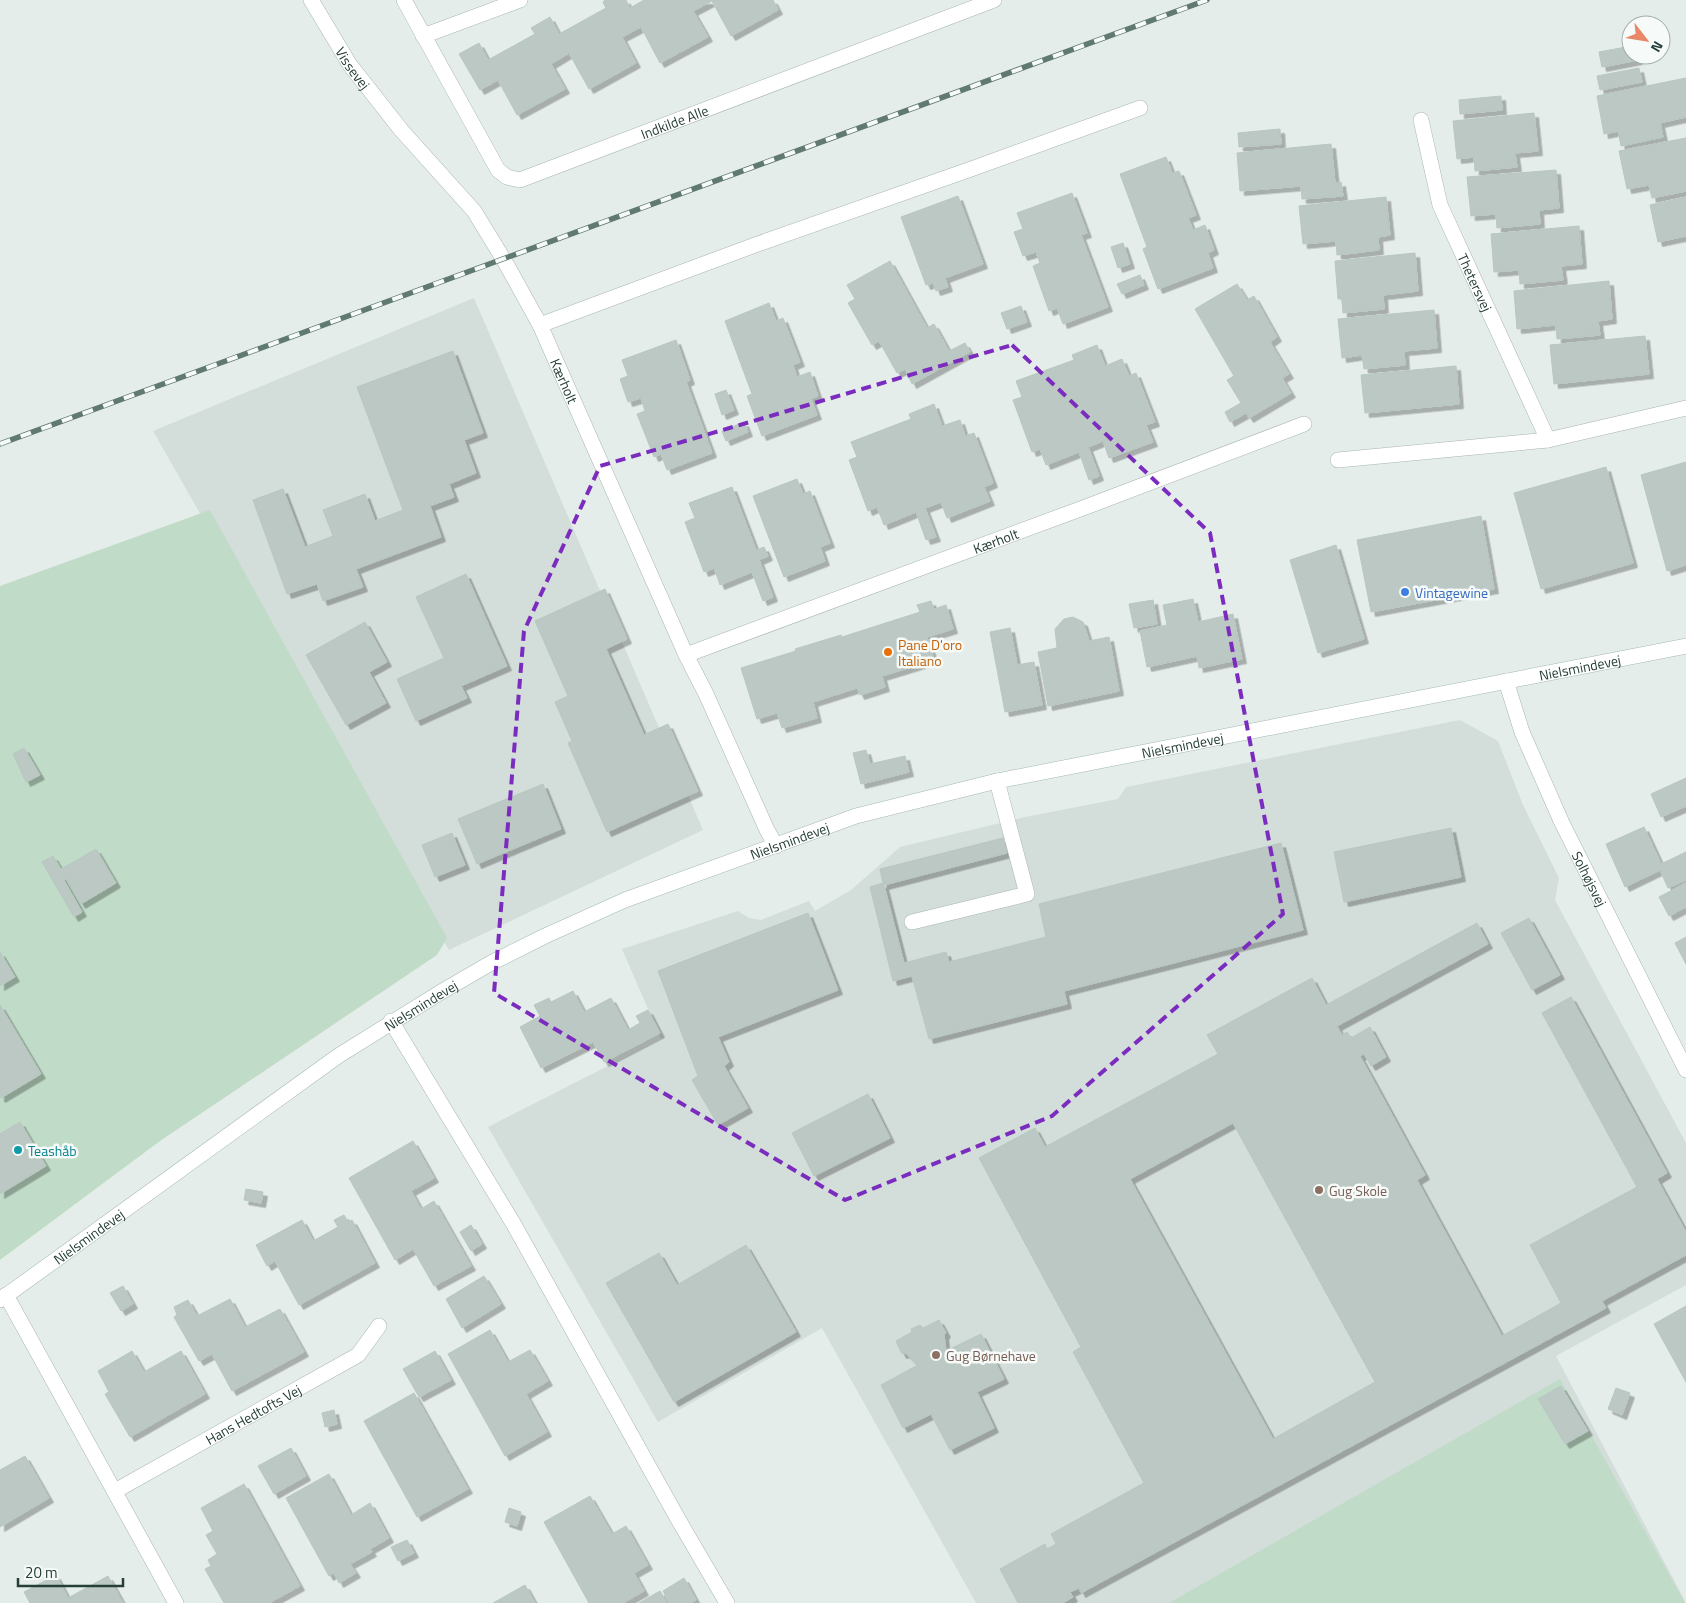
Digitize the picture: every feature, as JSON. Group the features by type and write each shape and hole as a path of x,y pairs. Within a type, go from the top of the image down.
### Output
{"street":[{"name":"Vissevej","path":"311,0 350,65 402,131"},
{"name":"Indkilde Alle","path":"404,0 498,170 507,177 520,180 994,0"},
{"path":"423,36 520,0"},
{"path":"540,325 755,245 1140,108"},
{"name":"Thetersvej","path":"1421,120 1440,205 1548,440"},
{"name":"Kærholt","path":"402,131 474,210 540,325 686,655 776,846"},
{"path":"1338,460 1548,440 1686,408"},
{"name":"Kærholt","path":"686,655 1074,512 1304,424"},
{"name":"Nielsmindevej","path":"3,1298 338,1056 391,1021 491,963 625,900 856,816 997,781 1686,646"},
{"name":"Solhøjsvej","path":"1506,681 1522,732 1562,823 1686,1070"},
{"path":"912,922 1027,894 997,781"},
{"path":"391,1021 514,1223 678,1519 727,1603"},
{"path":"3,1298 115,1491 176,1603"},
{"name":"Hans Hedtofts Vej","path":"115,1491 358,1355 379,1326"}],"highlighted area":[{"path":"1012,345 1210,533 1283,914 1052,1116 845,1200 494,993 524,631 600,466"}],"shaded area":[{"path":"474,298 703,830 449,950 153,431"},
{"name":"Gug Skole","path":"1460,720 1498,741 1523,805 1559,878 1555,900 1686,1143 1686,1285 1556,1356 1686,1603 976,1603 822,1328 658,1422 488,1127 661,1039 622,949 738,911 749,918 761,920 809,901 815,911 851,890 900,847 1025,817 1118,799 1126,787"}],"green space":[{"path":"210,510 447,938 437,955 160,1141 0,1260 0,586"},
{"path":"1560,1379 1685,1603 1169,1603"}],"building":[{"path":"605,0 626,0 630,8 644,0 773,0 778,10 731,36 712,1 693,11 708,37 660,63 641,27 622,37 636,63 589,89 569,53 551,64 565,89 517,115 498,80 480,90 459,54 479,43 488,60 535,34 531,28 550,17 559,34 606,8 603,2"},
{"path":"1621,48 1621,63 1602,67 1599,52"},
{"path":"1639,68 1642,82 1600,90 1597,76"},
{"path":"1686,78 1686,117 1660,123 1663,137 1621,146 1618,131 1604,134 1597,96"},
{"path":"1501,96 1502,110 1460,114 1459,100"},
{"path":"1534,113 1538,151 1515,153 1517,167 1475,171 1474,157 1457,159 1453,121"},
{"path":"1280,129 1281,144 1239,147 1238,133"},
{"path":"1686,138 1686,191 1652,198 1649,185 1627,189 1619,151"},
{"path":"1331,144 1335,183 1341,182 1343,196 1302,199 1301,186 1240,191 1237,153"},
{"path":"1166,157 1172,173 1179,171 1196,215 1188,218 1193,230 1205,225 1214,250 1208,253 1213,268 1158,289 1143,249 1147,247 1120,174"},
{"path":"1556,170 1559,208 1539,210 1540,224 1497,228 1496,214 1471,216 1467,177"},
{"path":"1072,193 1087,233 1081,235 1108,307 1063,324 1057,308 1049,311 1033,266 1040,263 1036,252 1023,256 1014,232 1023,229 1017,213"},
{"path":"958,196 983,264 945,278 948,287 936,291 933,283 926,285 901,217"},
{"path":"1386,197 1390,235 1378,237 1379,250 1337,255 1336,241 1303,244 1299,206"},
{"path":"1686,197 1686,236 1658,242 1650,205"},
{"path":"1579,226 1582,264 1561,266 1563,280 1520,284 1519,270 1494,272 1491,234"},
{"path":"1123,243 1130,264 1118,268 1111,247"},
{"path":"1415,253 1418,291 1383,295 1384,309 1343,313 1342,299 1338,299 1335,261"},
{"path":"890,261 927,328 934,324 949,351 965,343 970,352 912,384 905,369 897,373 879,341 872,345 848,303 855,299 847,285"},
{"path":"1140,275 1144,285 1122,294 1117,284"},
{"path":"1609,281 1612,319 1598,321 1600,335 1557,339 1556,325 1517,329 1514,291"},
{"path":"1237,284 1247,300 1254,296 1277,337 1270,342 1289,374 1282,378 1291,393 1249,418 1246,413 1230,422 1225,412 1241,403 1227,380 1234,376 1195,309"},
{"path":"769,303 776,321 783,318 800,362 793,365 797,377 810,372 818,396 811,399 817,415 762,436 747,396 752,394 725,321"},
{"path":"1021,306 1027,322 1007,329 1001,313"},
{"path":"1434,310 1437,348 1404,351 1405,365 1364,369 1362,355 1342,358 1338,319"},
{"path":"1645,336 1649,374 1554,384 1550,345"},
{"path":"676,340 690,380 686,382 712,453 667,470 661,454 654,457 637,414 645,411 641,398 628,402 620,379 628,376 622,360"},
{"path":"1097,345 1105,366 1122,359 1129,376 1136,373 1155,422 1146,425 1153,442 1109,458 1103,441 1088,447 1099,476 1089,480 1079,452 1046,465 1040,449 1032,452 1013,400 1022,397 1016,381 1074,360 1072,355"},
{"path":"453,351 483,433 464,440 476,473 449,484 454,497 430,506 441,537 356,569 363,587 323,601 317,584 287,594 253,500 283,489 305,547 333,536 323,510 365,494 375,521 403,510 357,387"},
{"path":"1456,366 1459,404 1365,413 1361,375"},
{"path":"726,390 734,410 722,415 715,394"},
{"path":"934,404 942,426 960,420 965,436 974,433 993,483 984,487 990,501 947,518 941,502 925,508 936,537 926,540 916,512 884,525 877,507 868,511 849,460 857,457 851,442 911,419 909,414"},
{"path":"744,422 748,432 726,441 722,431"},
{"path":"1686,462 1686,565 1667,571 1641,475"},
{"path":"1606,467 1633,563 1541,589 1514,493"},
{"path":"797,479 803,494 810,491 830,543 820,547 825,561 784,577 753,496"},
{"path":"732,487 756,550 764,547 768,556 759,560 773,597 763,601 752,572 720,585 714,568 704,572 685,522 695,518 689,503"},
{"path":"1481,516 1494,589 1371,612 1357,540"},
{"path":"1336,545 1364,639 1318,653 1290,560"},
{"path":"466,574 507,666 461,686 467,698 416,721 397,679 444,658 416,597"},
{"path":"605,589 627,639 606,649 644,735 668,724 698,791 607,832 568,743 572,741 555,702 568,696 535,621"},
{"path":"1193,599 1198,622 1233,614 1242,659 1199,668 1197,656 1147,667 1140,631 1167,625 1163,605"},
{"path":"1153,600 1157,624 1134,628 1129,604"},
{"path":"931,601 934,609 946,605 953,629 927,637 934,660 882,676 885,687 860,695 857,688 813,702 817,718 782,728 777,713 757,719 741,668 796,651 795,649 841,635 842,637 920,612 917,605"},
{"path":"1073,617 1083,622 1089,641 1109,637 1119,691 1048,706 1038,652 1057,648 1055,629 1064,619"},
{"path":"365,622 387,662 369,672 386,703 346,725 306,655"},
{"path":"1010,628 1017,665 1034,662 1042,705 1005,712 990,632"},
{"path":"24,748 40,775 26,782 13,754"},
{"path":"866,750 870,764 905,756 909,772 861,784 853,753"},
{"path":"1686,778 1686,806 1661,817 1651,794"},
{"path":"543,784 561,829 477,864 458,819"},
{"path":"1644,827 1661,864 1686,852 1686,880 1668,888 1660,870 1625,887 1606,844"},
{"path":"1451,828 1461,877 1344,902 1334,852"},
{"path":"452,833 465,865 435,877 422,845"},
{"path":"1003,838 1007,853 884,885 904,963 946,952 949,962 1046,937 1039,904 1281,843 1303,930 1064,991 1067,1004 929,1039 912,976 893,981 870,887 883,883 880,869"},
{"path":"96,849 116,883 81,904 66,879 64,880 82,912 74,917 42,862 53,856 61,869"},
{"path":"1686,883 1686,907 1669,916 1659,897"},
{"path":"808,913 838,990 718,1037 729,1062 724,1066 748,1108 718,1125 692,1080 698,1076 658,971"},
{"path":"1529,918 1560,975 1532,990 1501,933"},
{"path":"1477,923 1488,944 1337,1026 1342,1035 1347,1032 1351,1038 1370,1027 1386,1057 1371,1066 1364,1054 1360,1056 1425,1175 1417,1180 1502,1336 1561,1303 1530,1245 1637,1187 1542,1013 1571,997 1667,1173 1657,1179 1686,1232 1686,1255 1602,1301 1606,1308 1081,1593 1079,1588 1070,1592 1073,1597 1063,1603 1018,1603 1000,1569 1045,1544 1047,1549 1056,1544 1051,1534 1144,1483 1073,1352 1081,1347 979,1158 1035,1128 1045,1147 1218,1054 1207,1035 1312,978 1326,1005","holes":["1233,1123 1375,1382 1273,1439 1130,1179"]},
{"path":"1686,937 1686,964 1675,943"},
{"path":"0,952 15,977 0,986"},
{"path":"573,991 584,1012 611,998 628,1030 640,1023 636,1016 648,1010 660,1033 604,1062 593,1042 541,1068 520,1027 540,1016 534,1005 549,998 551,1002"},
{"path":"0,1005 41,1074 1,1098 0,1097"},
{"path":"868,1094 890,1138 814,1176 792,1133"},
{"name":"Teashåb","path":"20,1122 46,1166 0,1194 0,1134"},
{"path":"413,1141 434,1178 411,1191 421,1209 434,1201 471,1266 434,1286 413,1249 395,1260 349,1178"},
{"path":"246,1189 263,1192 261,1203 244,1200"},
{"path":"344,1215 348,1222 352,1220 375,1263 299,1305 275,1261 267,1266 256,1245 302,1220 313,1241 338,1227 334,1220"},
{"path":"471,1225 482,1244 471,1251 460,1232"},
{"path":"746,1245 796,1332 674,1402 606,1283 659,1253 677,1285"},
{"path":"484,1276 501,1304 462,1328 446,1299"},
{"path":"123,1286 133,1304 121,1311 110,1293"},
{"path":"230,1299 245,1327 280,1309 304,1352 232,1391 212,1354 199,1361 174,1317 177,1315 174,1307 188,1300 197,1316"},
{"path":"1686,1306 1686,1382 1654,1324"},
{"path":"939,1320 946,1333 944,1335 946,1351 981,1334 1004,1379 977,1392 994,1428 950,1450 931,1414 903,1428 881,1385 918,1365 905,1353 902,1354 896,1341 912,1332 911,1329 920,1325 923,1328"},
{"path":"490,1330 508,1362 530,1350 548,1381 526,1394 547,1432 505,1456 448,1354"},
{"path":"132,1351 144,1372 181,1351 205,1394 130,1437 105,1394 109,1392 98,1371"},
{"path":"435,1351 451,1380 419,1397 403,1369"},
{"path":"1561,1386 1588,1431 1565,1444 1538,1399"},
{"path":"1616,1388 1630,1393 1622,1415 1608,1409"},
{"path":"414,1393 468,1489 417,1517 364,1421"},
{"path":"334,1410 337,1424 325,1427 322,1413"},
{"path":"291,1448 306,1476 274,1494 258,1466"},
{"path":"25,1456 49,1498 0,1527 0,1470"},
{"path":"329,1474 351,1515 370,1503 389,1538 370,1549 372,1552 350,1564 356,1573 339,1583 334,1573 329,1576 286,1498"},
{"path":"244,1484 300,1586 269,1603 224,1603 205,1569 211,1566 208,1560 217,1554 206,1535 213,1531 201,1508"},
{"path":"590,1496 612,1534 626,1526 648,1565 634,1573 644,1591 623,1603 589,1603 544,1522"},
{"path":"509,1508 521,1512 517,1526 505,1522"},
{"path":"407,1540 414,1553 398,1561 391,1547"},
{"path":"56,1575 68,1598 108,1576 123,1603 30,1603 24,1592"},
{"path":"684,1578 696,1600 690,1603 670,1603 663,1591"},
{"path":"525,1585 535,1603 493,1603"},
{"path":"660,1591 667,1603 639,1603"}],"railway":[{"path":"0,444 1207,0"}],"place":[{"name":"Vintagewine","path":"1405,592"},
{"name":"Pane D'oro Italiano","path":"888,652"},
{"name":"Teashåb","path":"18,1150"},
{"name":"Gug Skole","path":"1319,1190"},
{"name":"Gug Børnehave","path":"936,1355"}]}
